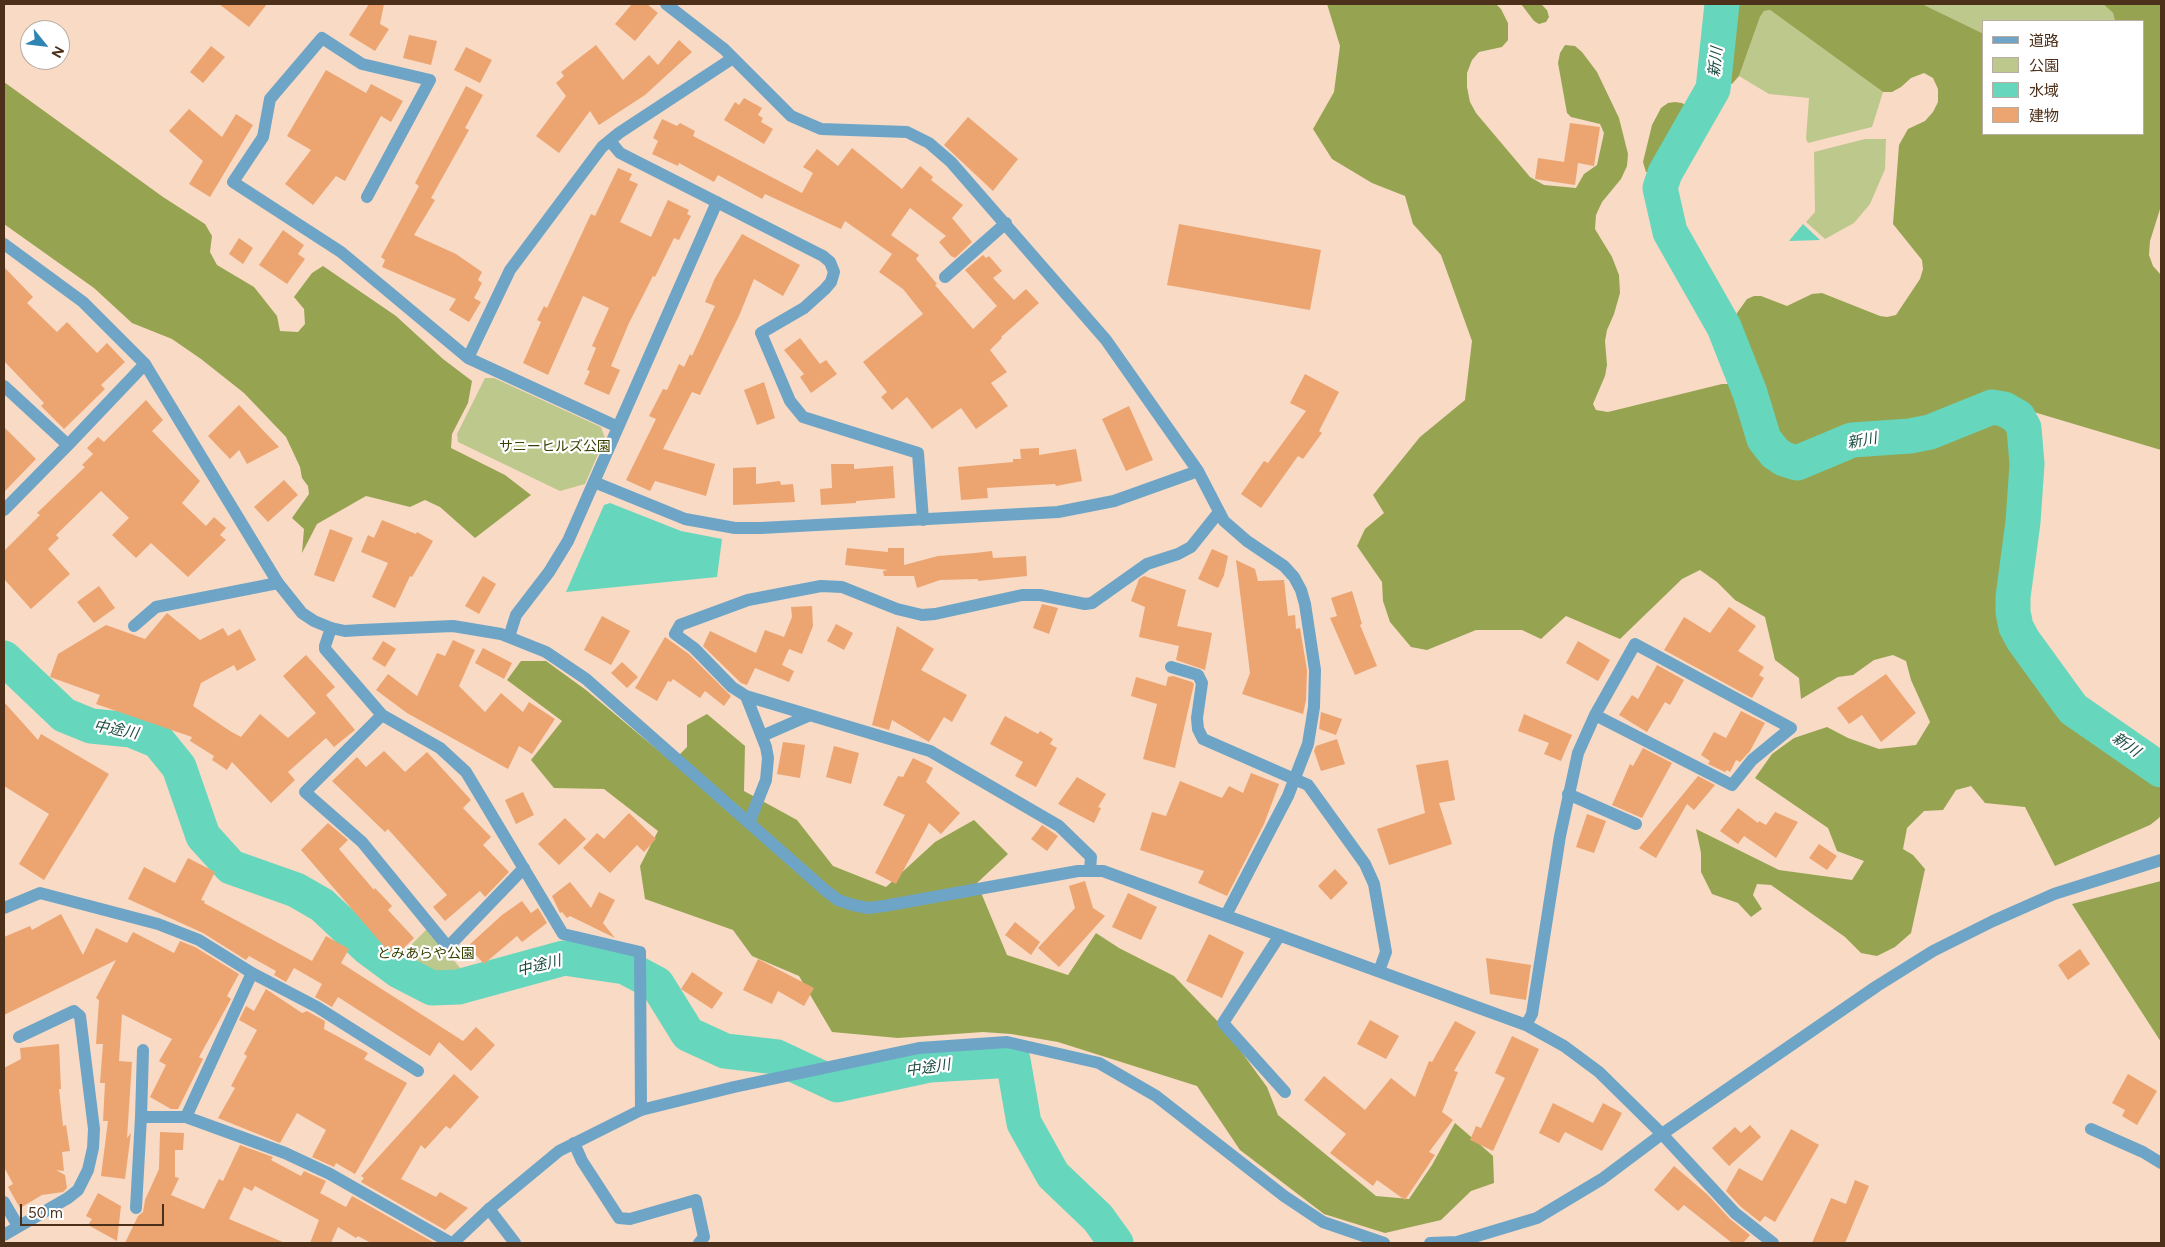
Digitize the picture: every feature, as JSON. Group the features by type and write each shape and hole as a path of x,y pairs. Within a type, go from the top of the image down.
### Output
{"street":[{"path":"666,4 733,58 778,106 805,124 838,130 895,130 919,137 956,167 1106,340 1198,471 1218,512 1234,532 1284,566 1301,590 1313,652 1315,689 1308,744 1296,779 1226,915"},
{"path":"367,197 430,80 362,64 322,38 270,99 263,137 233,182 341,252 468,358 618,427"},
{"path":"468,358 514,263 587,164 610,141 733,58"},
{"path":"610,141 620,153 823,256 830,262 834,272 831,282 825,289 804,308 761,333 790,401 803,417 918,453 923,520"},
{"path":"509,637 516,615 560,557 717,202"},
{"path":"945,277 1006,223"},
{"path":"4,244 83,302 145,364 278,584 302,613 314,621 345,631 453,626 477,629 509,637 546,652 586,679 838,900 868,908 1090,870 1115,875 1526,1025 1564,1046 1599,1072 1662,1134 1735,1213 1773,1243"},
{"path":"4,510 145,364"},
{"path":"4,386 68,445"},
{"path":"594,482 685,519 727,527 761,528 1029,515 1086,508 1142,492 1198,471"},
{"path":"1090,870 1091,857 1059,826 930,751 746,696 732,687 694,648 675,634 680,625 761,596 821,586 842,588 897,609 922,615 941,613 1022,595 1040,594 1085,604 1098,599 1147,564 1185,552 1196,542 1218,512"},
{"path":"134,626 156,607 278,584"},
{"path":"331,628 325,650 382,715 440,748 466,772 563,934 640,952 641,1110"},
{"path":"1526,1025 1532,1014 1568,794 1578,753 1594,715 1635,644 1791,728 1752,760 1732,785 1594,715"},
{"path":"1171,668 1198,675 1202,683 1197,718 1198,729 1203,739 1308,785 1370,874 1386,952 1379,971"},
{"path":"746,696 766,747 768,769 749,823"},
{"path":"382,715 306,792 362,842 448,947 524,868"},
{"path":"762,736 808,716"},
{"path":"1568,794 1636,824"},
{"path":"1430,1243 1457,1242 1537,1218 1602,1179 1662,1134 1877,986 1933,951 1993,920 2054,894 2100,877 2161,860"},
{"path":"4,908 40,893 158,924 199,940 252,973 317,1007 418,1071"},
{"path":"1280,935 1224,1023 1285,1092"},
{"path":"186,1117 252,973"},
{"path":"4,1235 68,1198 78,1190 89,1162 94,1129 80,1016 74,1011 19,1037"},
{"path":"141,1116 186,1117 285,1153 330,1174 452,1243 559,1150 641,1110 919,1048 1008,1042 1099,1063 1156,1096 1284,1196 1323,1222 1384,1243"},
{"path":"136,1208 143,1050"},
{"path":"2090,1129 2143,1152 2161,1163"},
{"path":"574,1143 582,1161 619,1218 630,1219 696,1200 704,1237 699,1243"},
{"path":"4,1202 18,1226"},
{"path":"489,1209 515,1243"}],"green space":[{"path":"1327,4 1496,4 1501,9 1508,23 1508,40 1502,47 1479,52 1472,60 1467,73 1470,102 1476,113 1530,177 1544,185 1576,188 1584,174 1597,165 1604,133 1600,124 1571,117 1567,113 1558,63 1560,53 1565,45 1575,46 1597,72 1619,118 1628,154 1627,166 1621,179 1602,202 1596,215 1595,229 1612,257 1619,275 1620,293 1607,330 1605,341 1607,365 1605,376 1593,404 1596,410 1608,412 1722,384 1731,384 1739,388 1744,395 1754,433 1763,451 1780,466 1788,470 1797,470 1853,447 1932,440 1993,414 2013,422 2017,430 2020,474 2006,596 2005,612 2009,629 2017,644 2068,714 2161,781 2161,815 2159,818 2150,825 2055,866 2025,807 1985,803 1971,786 1956,790 1943,810 1924,811 1907,828 1903,849 1913,855 1925,869 1911,933 1895,947 1877,956 1861,953 1845,937 1771,885 1757,884 1753,895 1762,909 1751,917 1738,903 1712,894 1701,872 1701,853 1696,829 1779,870 1852,880 1864,861 1837,851 1828,828 1755,778 1772,754 1794,738 1827,727 1848,738 1879,749 1916,745 1930,722 1911,680 1906,661 1893,655 1874,660 1853,675 1838,677 1801,699 1799,678 1775,660 1765,617 1735,600 1717,582 1700,570 1682,579 1620,639 1566,616 1541,639 1522,630 1476,630 1427,650 1411,647 1390,622 1383,601 1382,582 1357,546 1365,529 1384,513 1373,495 1420,437 1465,400 1472,341 1441,255 1413,224 1405,196 1372,183 1332,159 1313,129 1334,92 1340,46"},
{"path":"1521,4 1541,4 1547,10 1549,17 1546,22 1539,24 1534,21"},
{"path":"1729,4 1922,4 1982,33 1982,135 2145,135 2145,20 2115,20 2113,13 2103,4 2161,4 2161,206 2150,241 2149,255 2153,266 2161,275 2161,450 1999,400 1984,402 1919,428 1850,433 1796,456 1788,453 1774,442 1735,335 1734,320 1737,313 1747,299 1754,296 1761,296 1787,306 1812,294 1822,293 1880,316 1896,315 1920,279 1923,269 1922,260 1893,224 1899,145 1908,129 1925,121 1933,112 1938,102 1938,89 1933,78 1924,73 1911,78 1892,92 1883,92 1770,10 1764,11 1760,17 1739,76 1732,84 1727,82 1724,73"},
{"path":"1922,4 2103,4 2113,13 2115,20 1982,20 1982,33"},
{"path":"1770,10 1883,92 1872,127 1808,143 1806,139 1809,98 1769,94 1739,76 1760,17 1764,11"},
{"path":"4,82 163,197 205,224 212,236 210,252 217,265 254,287 277,316 280,331 298,332 305,324 304,309 294,297 312,273 323,266 396,316 443,359 472,381 468,403 452,434 451,448 505,475 531,495 475,538 440,507 425,500 410,507 366,496 317,524 302,553 304,529 292,518 309,494 308,486 302,478 300,467 286,437 244,393 201,359 172,339 132,323 94,288 4,224"},
{"path":"1668,103 1682,103 1688,107 1690,113 1688,119 1660,166 1651,173 1646,172 1643,162 1652,125 1661,108"},
{"path":"1865,139 1886,139 1885,169 1870,204 1854,223 1825,239 1806,222 1815,212 1814,152"},
{"name":"サニーヒルズ公園","path":"485,378 494,378 601,427 605,438 585,484 560,491 458,442 457,434"},
{"path":"521,661 546,661 586,690 672,762 687,747 687,725 707,714 745,746 744,791 797,820 833,866 886,887 935,842 974,820 1008,854 977,883 1007,955 1068,975 1096,933 1119,948 1174,976 1224,1028 1267,1087 1278,1115 1376,1196 1409,1199 1432,1165 1455,1123 1493,1156 1494,1183 1471,1191 1441,1220 1385,1233 1324,1214 1240,1150 1197,1086 1058,1042 1011,1034 983,1032 898,1038 832,1032 799,976 752,956 733,930 645,899 640,866 658,831 604,789 554,788 531,760 562,721 507,680"},
{"path":"2161,881 2161,1042 2072,904"},
{"name":"とみあらや公園","path":"427,929 462,970 455,977 402,967 395,961"}],"water":[{"path":"1803,224 1820,240 1789,241"},
{"path":"610,503 681,531 722,539 717,577 566,592 604,505"}],"building":[{"path":"219,4 267,4 249,27"},
{"path":"369,4 384,4 380,24 389,29 375,51 349,35"},
{"path":"632,4 647,4 658,13 635,41 615,24"},
{"path":"409,35 437,41 431,65 403,58"},
{"path":"679,40 692,52 645,95 599,125 590,111 559,153 536,136 566,96 556,83 564,76 561,72 596,45 623,80 649,55 658,65"},
{"path":"211,46 225,57 203,83 190,72"},
{"path":"466,47 492,60 480,83 454,70"},
{"path":"326,70 366,93 371,84 403,101 391,122 381,116 345,181 336,176 313,205 285,184 311,150 287,136"},
{"path":"466,86 483,95 465,128 469,130 431,198 435,200 414,235 456,254 482,272 478,280 482,283 474,298 481,302 469,322 449,310 456,299 382,267 385,260 381,257 419,186 415,183"},
{"path":"744,98 762,108 758,115 763,118 761,122 773,129 764,144 724,120 735,102 739,105"},
{"path":"189,109 222,137 236,114 253,125 210,197 189,184 203,161 169,131"},
{"path":"968,117 1018,159 993,191 944,145"},
{"path":"662,119 677,126 680,123 695,131 693,136 802,193 813,173 803,167 817,149 838,166 852,148 902,189 920,166 933,177 931,180 963,205 952,218 972,242 955,258 951,256 939,242 946,236 910,208 891,235 919,255 916,259 937,284 935,285 973,329 997,306 965,270 983,255 986,258 989,256 1002,271 993,278 1014,300 1026,289 1039,303 1001,337 990,350 1007,372 991,383 1008,406 976,429 961,408 932,429 907,397 892,410 881,397 887,392 863,362 923,314 903,289 879,272 892,254 845,221 841,229 765,194 762,199 718,175 714,182 679,163 678,166 652,154 658,141 653,138"},
{"path":"1570,123 1600,127 1594,166 1578,163 1575,185 1535,179 1538,158 1564,162"},
{"path":"618,168 632,174 629,180 638,184 620,222 651,237 668,200 689,210 687,214 691,216 679,240 674,238 629,323 611,366 620,370 609,395 584,384 590,371 587,370 596,348 592,346 609,308 583,296 548,375 523,363 541,322 537,320 544,306 547,308 591,214 595,216"},
{"path":"1179,224 1321,250 1310,310 1167,285"},
{"path":"283,230 304,245 298,254 305,259 287,284 259,265"},
{"path":"742,234 800,265 783,296 754,279 739,316 700,395 692,392 663,449 715,464 706,496 655,481 650,491 626,480 656,419 649,416 663,389 667,390 679,364 684,367 690,354 692,356 715,306 705,302 715,278"},
{"path":"239,238 253,248 243,264 229,254"},
{"path":"4,267 33,297 27,303 57,332 67,322 97,353 107,343 125,362 101,385 105,389 64,429 41,406 44,403 4,361"},
{"path":"800,338 820,364 826,360 837,374 811,393 800,377 804,374 784,350"},
{"path":"1305,374 1339,392 1319,431 1322,433 1303,459 1298,456 1261,508 1241,494 1264,461 1268,463 1306,411 1290,403"},
{"path":"764,382 775,418 757,425 744,390"},
{"path":"146,400 163,420 152,431 200,481 182,503 206,526 214,517 226,528 220,535 226,540 188,577 151,543 136,558 112,535 129,518 101,491 56,535 59,538 48,549 70,574 31,609 4,579 4,551 40,515 37,513 85,467 82,465 93,454 87,448 98,437 104,442"},
{"path":"239,405 279,447 247,464 239,450 230,459 208,436"},
{"path":"1129,406 1153,460 1126,471 1102,419"},
{"path":"4,427 36,459 4,492"},
{"path":"1039,448 1039,455 1076,449 1082,481 1056,486 1055,484 987,488 988,498 961,500 958,467 1013,462 1013,459 1021,459 1020,449"},
{"path":"831,464 854,464 854,469 893,466 895,498 821,505 820,489 832,488"},
{"path":"756,467 756,484 780,481 781,485 793,484 795,502 733,505 733,468"},
{"path":"284,480 298,495 268,522 254,507"},
{"path":"382,520 416,534 417,532 433,541 412,577 410,576 395,608 372,597 388,563 361,552 368,535 374,538"},
{"path":"330,529 353,538 334,582 314,575"},
{"path":"847,548 888,552 888,548 904,548 904,565 938,556 992,551 993,558 1026,556 1027,576 978,581 978,579 940,580 917,588 914,576 884,576 883,571 888,570 845,565"},
{"path":"1212,549 1228,556 1224,575 1218,588 1198,579"},
{"path":"1236,560 1255,569 1258,581 1284,580 1288,616 1295,615 1296,629 1300,628 1307,670 1306,700 1303,714 1242,694 1250,673"},
{"path":"483,576 496,584 479,614 465,606"},
{"path":"1144,576 1186,590 1177,626 1212,633 1205,670 1176,660 1179,646 1139,637 1145,607 1131,601 1139,579"},
{"path":"99,586 115,608 94,623 77,602"},
{"path":"1352,591 1362,624 1360,625 1377,666 1355,675 1330,618 1337,616 1331,598"},
{"path":"1042,604 1058,608 1049,634 1033,628"},
{"path":"812,606 813,626 802,654 789,649 782,665 794,671 789,682 755,668 747,685 741,683 703,646 710,631 756,653 765,630 784,637 792,617 791,607"},
{"path":"1729,607 1756,626 1738,651 1764,667 1759,675 1764,678 1752,698 1664,650 1684,617 1710,633"},
{"path":"167,613 200,640 223,628 228,636 240,629 256,660 237,671 234,665 201,683 193,706 230,731 241,737 260,714 288,738 316,713 283,676 306,655 335,687 326,695 355,730 334,747 326,738 288,772 295,780 271,803 232,762 227,770 212,760 214,756 190,741 192,737 96,704 100,695 50,677 58,654 106,625 145,639"},
{"path":"602,616 630,631 611,665 584,650"},
{"path":"836,624 853,633 844,650 827,641"},
{"path":"897,626 934,649 921,670 967,695 952,722 944,717 929,742 892,720 889,730 872,725"},
{"path":"665,637 689,654 731,696 724,706 705,691 700,698 673,679 671,682 668,681 657,701 635,688"},
{"path":"453,640 475,650 459,686 485,712 501,693 523,712 529,702 555,719 532,754 519,746 508,769 407,713 376,690 388,674 417,696 437,653 445,656"},
{"path":"383,641 396,649 385,667 372,659"},
{"path":"1578,641 1610,660 1598,681 1566,663"},
{"path":"483,648 512,663 504,679 475,663"},
{"path":"622,662 638,677 627,688 611,673"},
{"path":"1657,665 1684,680 1670,705 1665,702 1647,732 1619,715 1632,695 1638,699"},
{"path":"1886,674 1916,713 1881,742 1862,715 1849,724 1837,708"},
{"path":"1173,676 1194,684 1175,768 1143,759 1157,704 1131,696 1136,677 1166,686 1168,677"},
{"path":"4,702 38,740 41,734 109,774 44,880 19,864 49,814 4,786"},
{"path":"1741,711 1765,723 1750,751 1740,762 1736,760 1730,772 1727,770 1725,772 1708,764 1710,761 1701,755 1714,732 1726,738"},
{"path":"1321,712 1342,719 1336,735 1319,729"},
{"path":"1524,714 1572,735 1561,761 1544,754 1549,743 1518,731"},
{"path":"1005,716 1038,734 1040,731 1053,739 1050,744 1057,748 1036,787 1015,776 1023,762 990,744"},
{"path":"1337,739 1345,764 1321,771 1314,751 1316,746"},
{"path":"783,742 805,745 800,778 777,774"},
{"path":"834,746 859,753 851,784 826,777"},
{"path":"1643,748 1672,763 1642,818 1612,805 1630,764 1633,766"},
{"path":"384,751 405,772 427,752 471,800 463,808 491,837 483,845 509,872 485,897 480,891 445,921 433,907 447,895 388,829 385,832 332,781 357,757 366,767"},
{"path":"913,758 933,768 926,782 960,813 941,834 929,823 896,884 875,873 905,815 883,805 898,776 903,777"},
{"path":"1448,760 1455,800 1439,803 1452,844 1389,865 1377,829 1425,813 1416,765"},
{"path":"1251,773 1279,784 1264,824 1227,896 1198,883 1204,871 1140,850 1152,812 1166,816 1180,781 1222,798 1229,786 1243,793"},
{"path":"1698,776 1715,785 1694,810 1687,804 1656,858 1639,848"},
{"path":"1077,777 1106,794 1098,807 1101,808 1094,823 1058,804"},
{"path":"523,792 534,815 516,824 505,800"},
{"path":"1738,808 1758,823 1759,821 1766,825 1775,812 1798,822 1776,858 1744,836 1738,844 1720,831"},
{"path":"629,813 656,839 644,852 637,845 610,873 583,848 597,833 604,839"},
{"path":"1587,814 1606,821 1594,853 1576,847"},
{"path":"565,818 586,839 559,865 538,844"},
{"path":"328,823 348,840 339,849 374,890 375,888 392,906 388,910 414,938 394,958 301,850"},
{"path":"1042,825 1058,836 1047,851 1031,839"},
{"path":"1819,844 1837,856 1827,870 1809,858"},
{"path":"188,858 215,872 201,900 205,901 204,903 312,961 326,936 349,949 341,963 463,1041 476,1027 495,1045 471,1071 439,1042 430,1056 338,997 332,1007 315,997 322,984 294,968 286,982 274,975 276,971 249,956 246,960 203,933 128,899 144,867 175,883"},
{"path":"1335,869 1348,883 1331,900 1318,886"},
{"path":"1085,881 1093,908 1105,916 1059,967 1038,948 1075,908 1069,886"},
{"path":"570,882 591,908 599,892 615,900 603,923 615,938 570,916 567,918 562,912 560,913 552,896"},
{"path":"1128,893 1157,907 1141,940 1112,927"},
{"path":"522,901 531,913 538,908 547,923 522,942 517,936 484,964 468,946 502,915"},
{"path":"61,914 83,955 96,928 127,943 133,932 174,953 180,941 195,947 239,974 227,996 231,999 199,1057 203,1059 178,1109 171,1109 150,1097 166,1065 159,1061 172,1039 122,1014 119,1061 132,1062 127,1138 131,1133 125,1179 101,1176 108,1121 103,1121 105,1083 100,1083 103,1044 96,1044 99,1000 96,998 116,960 4,1015 4,937 30,926 32,930"},
{"path":"1015,922 1040,942 1031,955 1005,935"},
{"path":"1209,934 1244,952 1222,998 1186,981"},
{"path":"2080,949 2090,964 2068,980 2058,965"},
{"path":"1486,958 1531,965 1526,1000 1490,994"},
{"path":"758,959 814,988 804,1006 778,991 772,1004 743,990"},
{"path":"692,972 723,993 712,1009 681,989"},
{"path":"266,989 302,1013 307,1011 325,1021 324,1029 368,1053 364,1059 407,1083 355,1174 336,1163 334,1167 312,1157 326,1130 297,1113 280,1143 218,1118 235,1088 231,1086 247,1056 244,1054 257,1030 239,1020 246,1006 254,1011"},
{"path":"1370,1020 1399,1036 1386,1059 1357,1044"},
{"path":"1455,1021 1476,1032 1454,1071 1458,1072 1442,1112 1453,1120 1429,1152 1435,1155 1405,1200 1377,1180 1373,1186 1330,1153 1346,1134 1304,1100 1324,1076 1365,1110 1391,1078 1415,1097 1429,1061 1432,1062"},
{"path":"1512,1036 1539,1049 1493,1151 1470,1140 1476,1126 1481,1128 1505,1078 1495,1073"},
{"path":"59,1044 61,1089 59,1089 63,1126 66,1125 70,1151 62,1152 64,1171 56,1170 65,1175 67,1188 63,1192 42,1195 20,1208 8,1187 13,1184 4,1167 4,1068 21,1059 20,1048"},
{"path":"454,1074 479,1097 450,1129 446,1126 425,1149 421,1145 401,1179 436,1197 440,1192 468,1208 445,1230 361,1182 364,1178 361,1176"},
{"path":"2128,1074 2157,1091 2137,1125 2122,1116 2125,1110 2112,1103"},
{"path":"1553,1103 1593,1123 1603,1103 1622,1113 1602,1151 1565,1132 1559,1143 1539,1133"},
{"path":"1750,1125 1761,1137 1729,1166 1712,1148 1735,1127 1741,1133"},
{"path":"1791,1129 1819,1145 1775,1222 1765,1216 1760,1222 1741,1207 1726,1191 1739,1168 1762,1181"},
{"path":"160,1132 184,1133 183,1150 175,1150 175,1177 179,1178 171,1195 204,1209 219,1179 223,1181 240,1145 273,1157 271,1160 301,1176 304,1171 326,1181 320,1193 346,1207 352,1196 433,1242 371,1243 358,1236 356,1238 338,1227 331,1243 310,1243 319,1220 255,1186 252,1191 244,1187 229,1219 285,1243 125,1243 138,1216 143,1212 145,1200 159,1169"},
{"path":"1674,1166 1708,1195 1730,1219 1750,1235 1743,1243 1732,1243 1684,1205 1678,1211 1654,1190"},
{"path":"1855,1180 1869,1186 1845,1243 1812,1243 1831,1198 1846,1204"},
{"path":"98,1193 121,1206 117,1241 88,1225 92,1219 86,1216"}],"waterway":[{"name":"新川","path":"1722,4 1713,89 1665,173 1660,188 1670,232 1724,327 1750,393 1764,439 1775,453 1784,459 1797,463 1852,440 1910,436 1930,432 1992,407 2004,409 2018,417 2024,428 2027,464 2023,522 2013,597 2016,627 2023,640 2073,709 2161,770"},
{"name":"中途川","path":"4,658 64,715 91,726 131,730 158,741 179,767 203,836 231,867 296,890 322,905 368,948 399,971 432,988 458,987 564,958 625,967 657,984 688,1034 725,1051 777,1057 837,1085 930,1065 1013,1060 1024,1123 1053,1175 1098,1218 1116,1243"}]}
